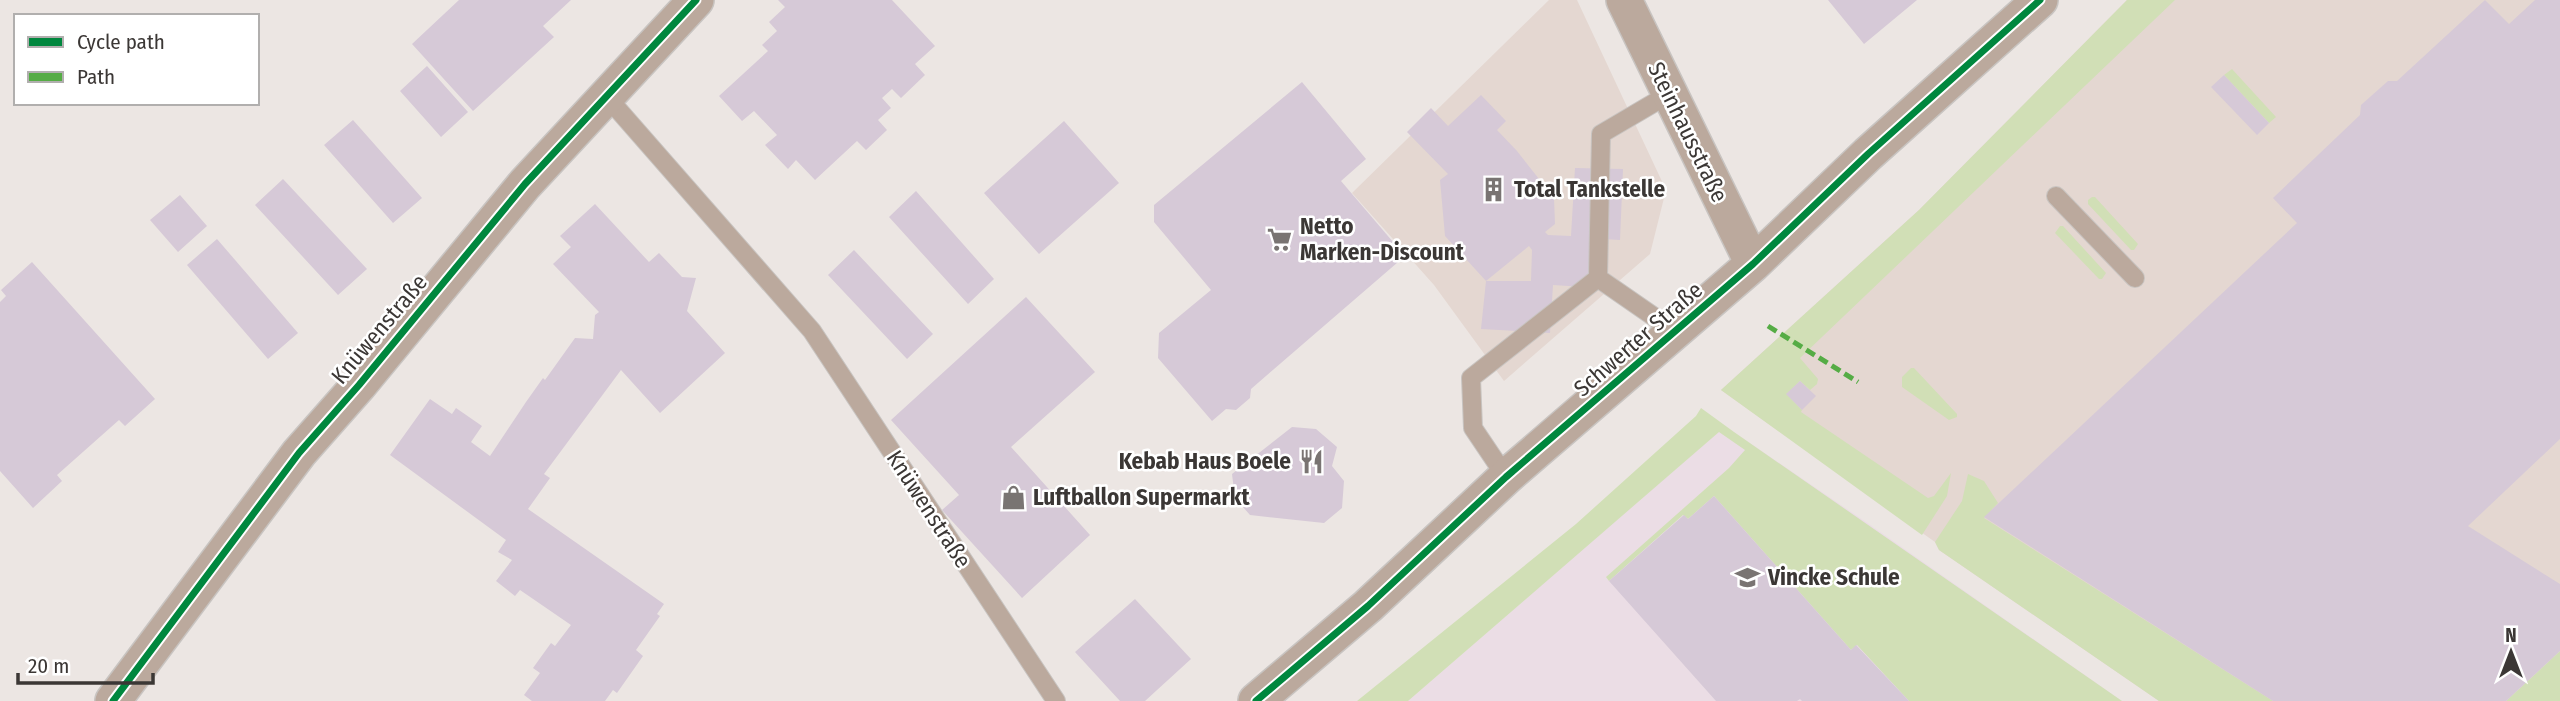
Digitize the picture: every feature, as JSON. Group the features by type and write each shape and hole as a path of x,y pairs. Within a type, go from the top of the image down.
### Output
{"street":[{"name":"Knüwenstraße","path":"113,701 299,453 359,385 525,184 696,0"},
{"name":"Steinhausstraße","path":"1624,0 1753,264"},
{"name":"Schwerter Straße","path":"1256,701 1368,606 1506,477 1753,264 1868,154 2040,0"}],"lane":[{"path":"1598,278 1601,134 1669,94"},
{"name":"Knüwenstraße","path":"607,97 813,331 1056,701"},
{"path":"2056,196 2135,278"},
{"path":"1598,278 1676,332"},
{"path":"1506,477 1473,428 1471,378 1598,278"}],"shaded area":[{"path":"1549,0 1577,0 1666,190 1650,254 1504,381 1434,285 1352,193"},
{"path":"2127,0 2560,0 2560,651 2506,701 2159,701 1939,550 1935,542 1721,390 1919,210"},
{"name":"Vincke Schule","path":"1725,426 1866,522 2122,701 1408,701"}],"green space":[{"path":"2127,0 2175,0 1800,358 1818,379 1817,384 1810,390 1800,381 1787,394 1801,412 1928,498 1934,496 1951,473 1947,496 1922,535 1721,390 1919,210"},
{"path":"2232,69 2276,117 2269,123 2224,75"},
{"path":"2092,197 2095,197 2138,244 2134,250 2131,250 2088,204"},
{"path":"2063,226 2106,273 2102,279 2055,233"},
{"path":"1914,368 1957,417 1949,420 1902,387 1902,377"},
{"path":"1701,408 2122,701 1909,701 1857,645 1851,650 1714,496 1688,519 1683,515 1609,581 1606,577 1729,468 1745,450 1719,432 1408,701 1357,701 1576,524 1696,416"},
{"path":"1968,474 1984,481 1998,503 1984,518 2273,701 2159,701 1939,550 1935,542 1962,501"},
{"path":"2560,651 2560,701 2506,701"}],"building":[{"path":"459,0 571,0 543,26 554,37 473,111 412,44"},
{"path":"778,0 892,0 935,46 915,64 925,75 901,98 892,89 882,98 891,108 878,120 887,130 866,150 857,141 815,180 796,160 788,169 765,145 777,135 754,111 742,121 719,96 768,51 762,45 777,31 769,22 785,7"},
{"path":"1828,0 1917,0 1864,44"},
{"path":"2485,0 2509,24 2535,0 2560,0 2560,439 2468,526 2560,584 2560,651 2506,701 2273,701 1984,517 2297,223 2273,198 2360,115 2361,105 2388,81 2397,81"},
{"path":"427,66 468,112 441,137 400,91"},
{"path":"2224,75 2269,123 2257,135 2211,87"},
{"name":"Netto Marken-Discount","path":"1302,82 1366,159 1341,181 1405,256 1251,389 1250,398 1236,410 1226,409 1212,421 1158,358 1159,333 1211,290 1154,222 1154,205"},
{"path":"1481,95 1506,121 1497,130 1554,198 1555,224 1545,232 1548,235 1571,236 1575,168 1623,169 1620,240 1603,239 1600,288 1553,285 1550,333 1481,329 1486,281 1445,236 1440,180 1448,174 1407,132 1431,108 1448,126","holes":["1529,246 1532,250 1531,281 1486,281"]},
{"path":"353,120 422,198 393,223 324,145"},
{"path":"1064,121 1119,183 1039,254 984,193"},
{"path":"283,179 367,269 338,295 255,205"},
{"path":"916,191 994,279 968,304 889,217"},
{"path":"180,195 207,226 178,252 150,220"},
{"path":"595,204 649,262 659,253 682,277 696,278 687,311 725,353 660,413 621,370 544,474 550,478 528,509 664,604 657,614 660,616 636,650 643,656 617,693 613,690 605,701 532,701 524,695 540,673 533,668 551,643 555,646 571,625 520,590 515,596 496,581 512,560 498,552 506,540 390,455 430,399 452,414 456,408 482,426 471,442 490,456 543,378 545,380 575,338 593,339 595,315 599,312 553,264 571,247 560,236"},
{"path":"217,239 298,333 268,359 187,265"},
{"path":"854,250 933,334 907,359 828,275"},
{"path":"32,262 155,399 125,426 119,420 57,475 62,481 33,508 0,471 0,302 6,296 1,290"},
{"path":"1026,297 1095,372 1011,447 1090,535 1022,598 942,510 959,495 891,420"},
{"path":"1800,381 1816,396 1802,410 1786,394"},
{"path":"1292,427 1316,429 1337,447 1332,466 1344,481 1342,508 1324,523 1250,515 1235,498 1232,474"},
{"path":"1714,496 1851,650 1856,645 1909,701 1716,701 1609,581 1684,515 1688,519"},
{"path":"1135,599 1191,659 1145,701 1120,701 1075,652"}],"marked path":[{"path":"1768,326 1858,382"}],"cycle path":[{"path":"113,701 299,453 359,385 525,184 696,0"},
{"path":"1256,701 1368,606 1506,477 1753,264 1868,154 2040,0"}],"place":[{"name":"Total Tankstelle","path":"1494,189"},
{"name":"Netto Marken-Discount","path":"1280,239"},
{"name":"Kebab Haus Boele","path":"1311,461"},
{"name":"Luftballon Supermarkt","path":"1013,497"},
{"name":"Vincke Schule","path":"1748,577"}]}
